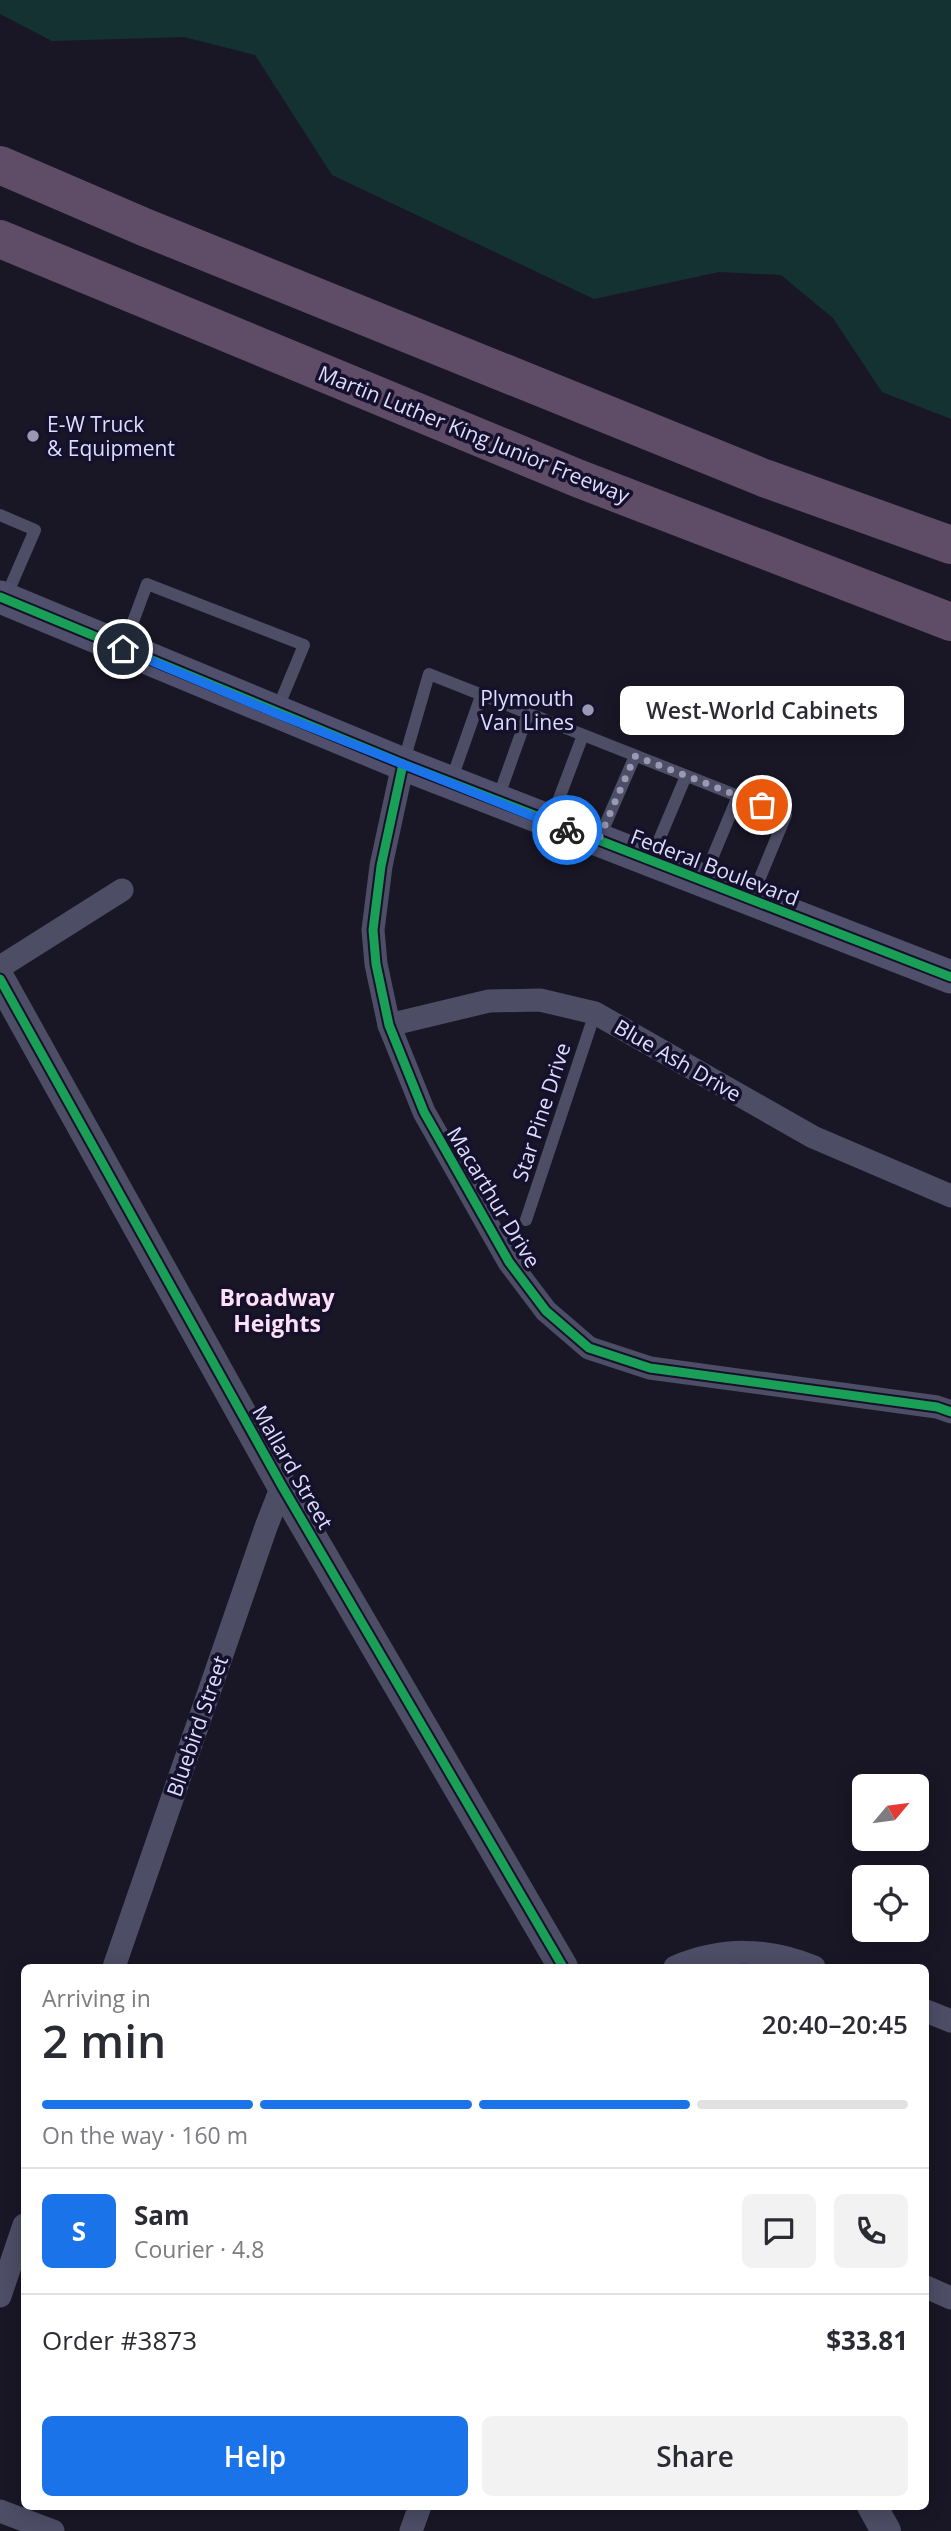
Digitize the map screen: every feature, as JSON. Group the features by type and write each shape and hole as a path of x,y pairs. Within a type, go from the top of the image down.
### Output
{"highway":[{"path":"0,164 144,227 764,478 951,545"},
{"name":"Martin Luther King Junior Freeway","path":"0,239 577,478 951,622"}],"main road":[{"name":"Federal Boulevard","path":"3,598 275,713 550,823 951,977"}],"street":[{"name":"Macarthur Drive","path":"403,764 381,866 373,930 376,964 389,1025 424,1112 509,1262 546,1311 589,1348 650,1368 937,1407 951,1412"},
{"path":"0,967 122,890"},
{"name":"Mallard Street","path":"0,979 282,1486 561,1964"},
{"name":"Blue Ash Drive","path":"389,1025 489,1001 540,1000 595,1013 813,1137 951,1196"},
{"name":"Bluebird Street","path":"115,1964 282,1486"},
{"path":"686,1964 733,1951 790,1957 807,1964"},
{"path":"929,2012 951,2021"},
{"path":"0,2296 21,2234"},
{"path":"929,2288 951,2298"},
{"path":"411,2531 419,2510"},
{"path":"874,2510 886,2531"},
{"path":"0,2511 53,2531"}],"lane":[{"path":"0,515 35,530 3,598"},
{"path":"123,649 147,584 304,645 275,713"},
{"path":"403,764 429,674 786,815 752,899"},
{"path":"451,783 481,696"},
{"path":"497,801 528,714"},
{"path":"550,823 583,735"},
{"path":"598,841 635,756"},
{"path":"650,862 686,776"},
{"path":"702,881 738,796"},
{"name":"Star Pine Drive","path":"526,1220 595,1013"}],"green space":[{"path":"0,0 951,0 951,419 882,392 833,318 781,275 719,272 594,299 332,175 255,55 184,37 52,41 0,14"}],"cycle path":[{"path":"0,597 403,764 951,977"},
{"path":"403,764 381,866 373,930 376,964 389,1025 424,1112 509,1262 546,1311 589,1348 650,1368 937,1407 951,1412"},
{"path":"0,979 282,1486 561,1964"}],"way so far":[{"path":"567,830 598,841 635,756 762,805"}],"place":[{"name":"E-W Truck & Equipment","path":"33,436"},
{"name":"Plymouth Van Lines","path":"588,710"},
{"name":"West-World Cabinets","path":"762,805"}],"district":[{"name":"Broadway Heights","path":"277,1310"}],"route":[{"path":"123,649 567,830"}]}
